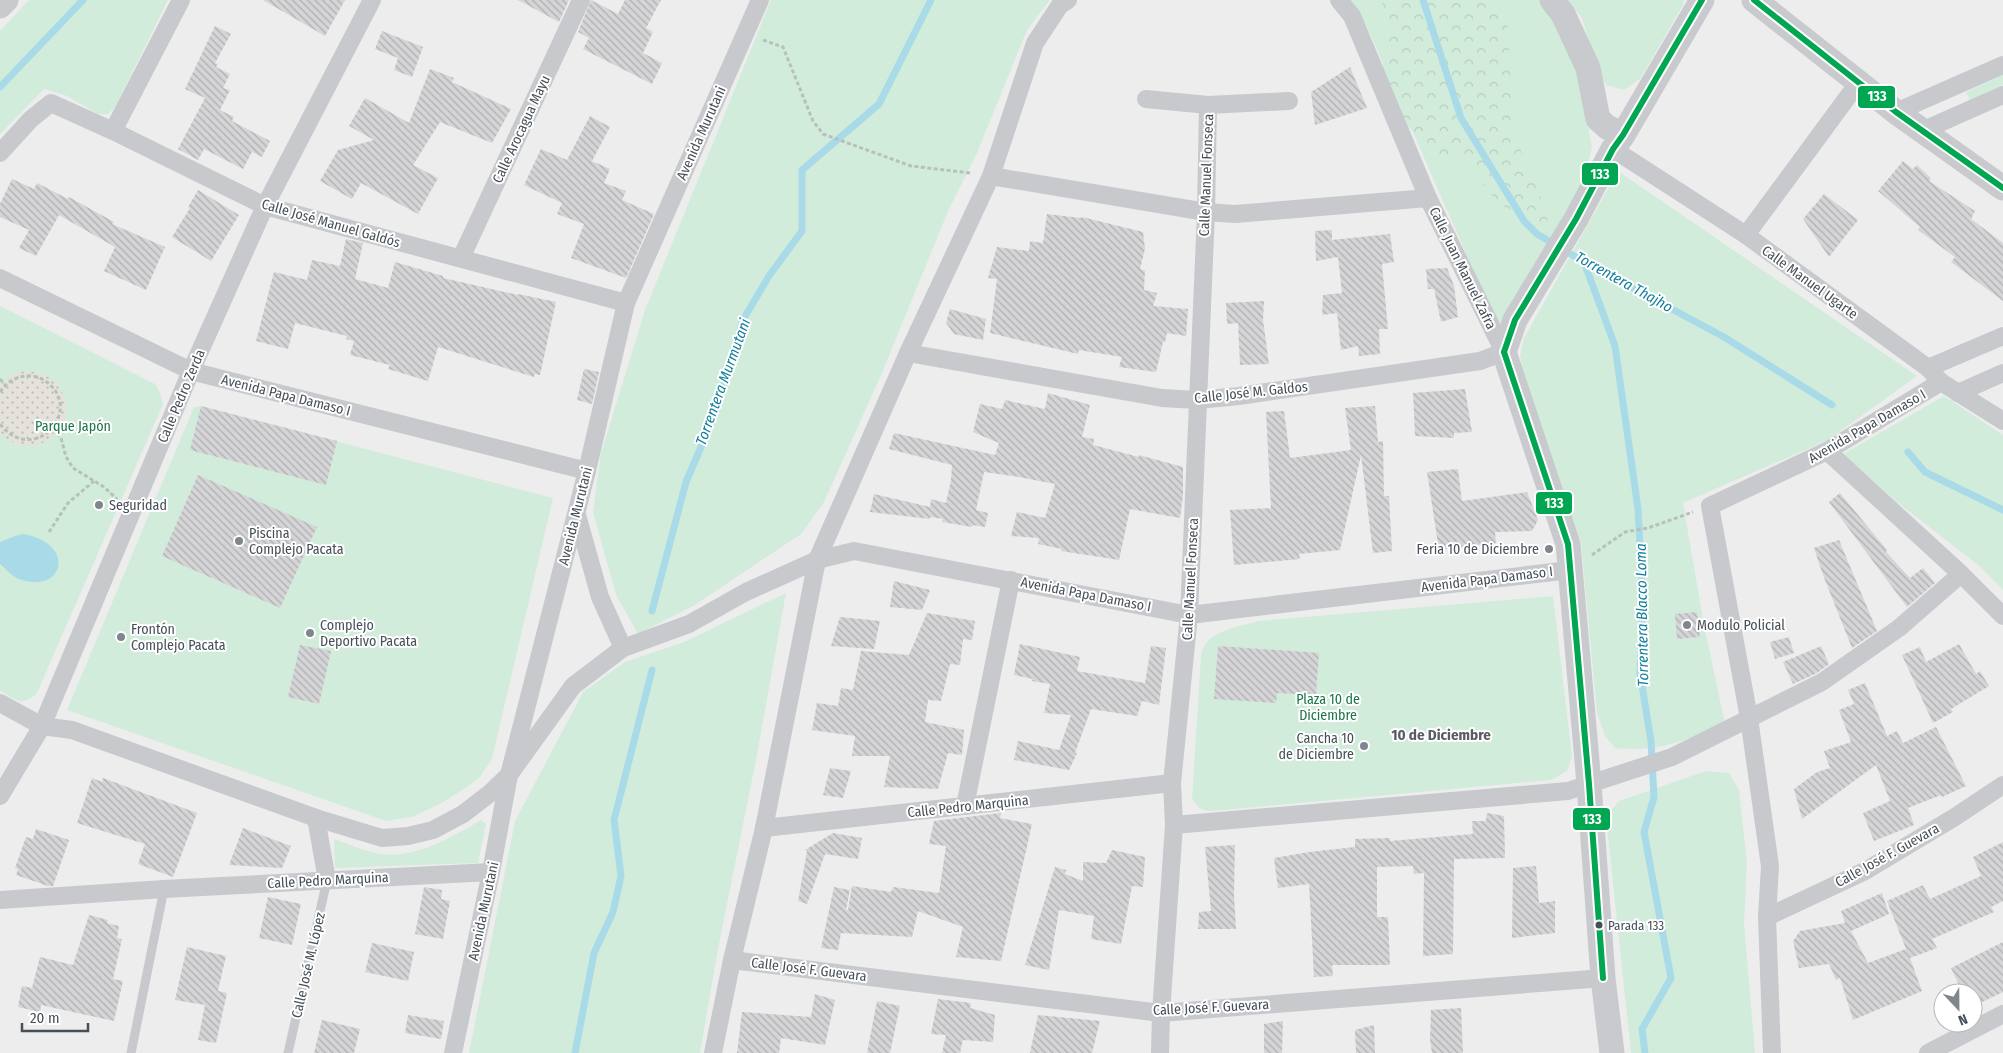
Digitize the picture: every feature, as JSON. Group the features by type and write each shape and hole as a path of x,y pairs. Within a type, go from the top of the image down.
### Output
{"street":[{"path":"0,6 6,0"},
{"path":"113,131 181,0"},
{"name":"Calle Pedro Zerda","path":"0,796 42,726 191,371 265,206 372,0"},
{"name":"Calle Arocagua Mayu","path":"461,258 580,0"},
{"name":"Avenida Murutani","path":"453,1053 491,872 509,775 587,471 626,303 760,0"},
{"path":"714,1053 732,960 764,828 817,560 908,353 991,176 1035,43 1060,5 1068,0"},
{"name":"Calle Juan Manuel Zafra","path":"1338,0 1352,16 1428,198 1504,352 1568,544 1589,784 1602,978 1612,1053"},
{"name":"Calle Manuel Ugarte","path":"1552,0 1563,14 1588,68 1592,98 1598,119 1607,127 1618,142 1928,368 1941,382 2003,421"},
{"path":"1504,352 1515,320 1576,219 1618,142 1702,0"},
{"path":"1754,0 1896,112 1924,130 2003,188"},
{"path":"1896,112 2003,65"},
{"path":"1746,235 1858,83"},
{"path":"1924,130 2003,95"},
{"name":"Calle Manuel Fonseca","path":"1146,99 1208,105 1289,101"},
{"name":"Calle José Manuel Galdós","path":"0,152 31,120 51,103 113,131 265,206 626,303"},
{"name":"Calle Manuel Fonseca","path":"1160,1053 1161,1012 1174,824 1172,783 1190,615 1197,400 1206,212 1208,105"},
{"path":"991,176 1206,212 1235,214 1428,198"},
{"name":"Avenida Papa Damaso I","path":"0,278 191,371 587,471"},
{"name":"Avenida Papa Damaso I","path":"1928,368 2003,336"},
{"name":"Calle José M. Galdos","path":"908,353 1162,398 1197,400 1239,396 1480,361 1504,352"},
{"path":"1958,392 2003,373"},
{"name":"Avenida Papa Damaso I","path":"1710,506 1827,451 1941,382"},
{"path":"1827,451 1961,574 2003,616"},
{"path":"1710,506 1748,718 1770,866 1766,917 1772,1053"},
{"path":"576,512 600,598 623,648"},
{"name":"Avenida Papa Damaso I","path":"509,775 573,686 623,648 689,624 746,592 817,560 854,550 1190,615 1570,570"},
{"path":"1174,824 1568,791 1672,757 1822,682 1899,628 1961,574"},
{"path":"965,806 1011,580"},
{"path":"0,703 42,726 72,730 316,818 382,838 408,836 433,830 463,814 509,775"},
{"name":"Calle Pedro Marquina","path":"764,828 1172,783"},
{"name":"Calle José F. Guevara","path":"1766,917 1864,871 1955,817 2003,785"},
{"name":"Calle José M. López","path":"316,818 327,880"},
{"name":"Calle Pedro Marquina","path":"0,900 164,889 491,872"},
{"name":"Calle José F. Guevara","path":"732,960 1161,1012 1602,978"},
{"path":"1928,1053 2003,1014"}],"lane":[{"name":"Calle José M. López","path":"288,1053 327,880"},
{"path":"131,1053 164,889"}],"path":[{"path":"744,34 782,47 812,121 822,134 912,166 991,176"},
{"path":"0,392 5,385 14,379 34,376 44,380 53,387 59,397 60,408 59,419 53,428 45,435 35,439 15,438 6,432 0,424"},
{"path":"0,379 5,385"},
{"path":"53,428 61,438 66,457 73,468 104,487 132,511"},
{"path":"49,532 68,502 94,481"},
{"path":"1570,570 1625,532 1648,528 1710,506"}],"green space":[{"path":"29,0 168,0 115,107 108,114 98,114 67,96 44,89 0,134 0,31"},
{"path":"771,0 1050,0 1027,30 977,153 949,209 882,373 824,502 801,534 695,605 638,634 616,595 593,512 601,453 645,310"},
{"path":"1349,0 1541,0 1562,24 1579,76 1592,147 1582,189 1498,327 1367,27"},
{"path":"1382,0 1496,0 1508,28 1513,132 1549,216 1545,226 1499,204 1465,161 1434,155 1401,119 1381,73 1386,54"},
{"path":"1567,0 1684,0 1683,5 1640,79 1624,90 1606,85 1598,71 1582,18"},
{"path":"2003,75 2003,85 1970,100 1966,92"},
{"path":"1618,171 1917,376 1828,440 1683,503 1704,625 1725,724 1685,740 1645,749 1615,748 1605,736 1597,713 1581,542 1524,377 1520,356 1524,338"},
{"name":"Parque Japón","path":"0,306 155,384 163,404 37,693 32,698 23,701 14,699 0,690"},
{"path":"1944,396 2003,435 2003,590 1977,564 1897,502 1843,454"},
{"name":"Complejo Deportivo Pacata","path":"201,406 553,498 492,759 480,777 464,789 440,804 412,817 386,821 67,710 194,407"},
{"path":"786,593 700,1053 469,1053 515,821 583,692 625,662 684,642"},
{"name":"Plaza 10 de Diciembre","path":"1553,596 1572,756 1567,771 1551,780 1213,811 1198,807 1192,798 1201,655 1209,640 1216,635 1259,621"},
{"path":"1706,771 1729,773 1739,790 1747,862 1744,923 1755,1053 1631,1053 1606,817 1619,801"},
{"path":"481,820 486,824 478,863 335,868 334,839 364,850 395,855 421,850 434,845"}],"sand":[{"path":"23,371 40,373 49,377 57,384 66,403 66,417 60,429 51,438 39,444 26,446 12,442 0,432 0,385 12,375"}],"water":[{"path":"23,534 40,539 51,547 57,556 58,565 55,574 48,580 37,582 19,579 0,564 0,542"}],"building":[{"path":"263,0 345,0 325,36"},
{"path":"518,0 569,0 559,22"},
{"path":"591,0 618,14 625,0 661,0 646,28 653,32 643,53 662,63 652,84 583,49 589,38 578,32"},
{"path":"215,26 231,34 215,63 218,64 216,67 230,74 223,88 230,90 220,110 234,117 232,121 270,141 262,157 252,152 243,169 204,149 198,160 178,149 205,98 185,89"},
{"path":"382,31 423,47 412,77 394,70 398,58 375,49"},
{"path":"1350,67 1367,108 1315,125 1311,92"},
{"path":"430,69 454,78 452,82 511,109 492,143 440,122 413,165 438,178 418,214 361,183 352,199 320,181 338,150 374,140 349,126 365,98 409,123"},
{"path":"590,116 610,127 592,161 610,169 604,183 626,191 622,200 654,214 626,278 571,258 584,224 557,214 562,203 524,185 541,149 567,160"},
{"path":"1903,161 1913,169 1917,165 1931,178 1929,181 1975,211 1971,219 2003,243 2003,301 1951,262 1955,257 1918,230 1920,227 1878,191"},
{"path":"12,179 34,189 37,183 68,199 69,197 114,222 112,224 165,247 146,290 104,271 115,247 59,215 36,256 19,248 29,230 0,217 0,204"},
{"path":"198,190 239,215 211,261 172,237 190,208 188,207"},
{"path":"1824,194 1858,220 1829,257 1803,219"},
{"path":"1047,214 1082,217 1143,232 1145,249 1140,269 1145,271 1144,290 1157,293 1153,306 1188,309 1186,336 1167,333 1156,372 1119,367 1122,357 1079,350 1078,354 990,333 997,279 988,278 997,247 1029,251 1030,241 1043,243"},
{"path":"1332,230 1332,240 1390,234 1394,262 1382,264 1388,329 1379,329 1380,354 1359,356 1358,346 1341,350 1337,313 1322,315 1323,295 1342,293 1338,257 1316,261 1315,231"},
{"path":"346,239 363,243 355,279 388,288 395,262 443,276 443,278 556,302 540,375 535,374 534,377 438,347 428,381 388,369 390,365 350,355 354,341 346,339 347,336 295,323 288,349 256,341 274,272 307,280 312,260 340,266"},
{"path":"1447,268 1454,286 1458,317 1441,322 1434,289 1428,289 1426,269"},
{"path":"1264,301 1263,320 1269,364 1240,365 1238,323 1227,324 1226,303"},
{"path":"950,309 986,319 983,340 954,334 946,323"},
{"path":"584,369 599,372 592,404 577,400"},
{"path":"1465,389 1472,432 1454,433 1454,438 1415,436 1413,393"},
{"path":"1048,393 1090,405 1082,437 1094,439 1093,445 1183,467 1183,496 1180,518 1130,509 1119,560 1061,551 1062,549 1038,544 1039,538 1011,536 1017,512 1045,518 1055,484 1019,477 984,472 976,510 988,513 985,527 973,525 972,527 942,522 943,519 930,517 930,519 870,512 874,494 930,507 931,499 946,503 952,465 889,449 894,433 995,455 999,443 973,432 980,404 1002,409 1005,400 1045,409"},
{"path":"201,406 337,441 326,485 190,450"},
{"path":"1375,406 1378,442 1383,441 1384,496 1389,496 1392,551 1373,553 1361,455 1340,550 1299,554 1300,559 1234,565 1230,510 1271,508 1266,412 1284,411 1290,458 1351,450 1345,408"},
{"path":"1458,469 1462,501 1527,492 1538,520 1532,531 1495,532 1496,543 1439,550 1427,472"},
{"name":"Piscina Complejo Pacata","path":"198,475 317,527 280,608 162,556"},
{"path":"1840,493 1887,550 1886,552 1910,578 1923,568 1935,583 1907,607 1829,502"},
{"path":"1839,540 1877,631 1852,648 1814,548"},
{"path":"894,581 930,590 922,610 890,607"},
{"name":"Modulo Policial","path":"1697,612 1700,637 1677,639 1675,614"},
{"path":"927,613 975,621 972,640 963,639 960,665 950,664 941,701 928,700 925,722 964,730 962,755 948,753 938,789 884,787 890,756 852,756 855,736 812,730 817,703 838,706 841,688 853,690 861,651 909,655"},
{"path":"840,617 880,621 874,649 831,646"},
{"path":"1789,637 1794,653 1775,659 1770,642"},
{"path":"1020,644 1080,657 1077,671 1145,683 1151,646 1166,648 1159,705 1142,701 1137,716 1091,709 1075,753 1077,753 1069,770 1014,760 1018,741 1059,750 1071,715 1044,713 1050,684 1014,675"},
{"path":"1959,644 1976,674 1980,671 1989,686 1951,709 1953,712 1933,723 1902,655 1920,647 1926,662"},
{"path":"300,645 331,651 319,704 288,697"},
{"path":"1218,646 1319,653 1316,695 1277,693 1276,703 1214,699"},
{"path":"1821,646 1829,664 1817,673 1793,684 1783,662"},
{"path":"1865,683 1887,736 1897,731 1903,743 1936,727 1966,786 1942,797 1941,795 1908,808 1914,825 1874,841 1863,813 1890,801 1876,765 1802,819 1794,789 1817,772 1830,768 1824,751 1851,742 1839,710 1854,704 1848,690"},
{"path":"830,768 851,771 843,798 823,795"},
{"path":"92,778 102,782 103,778 197,813 173,877 138,864 145,844 77,823"},
{"path":"1001,813 1000,818 1032,824 1001,961 956,957 963,927 918,911 912,937 841,933 838,950 821,948 834,887 850,890 846,910 848,910 852,886 891,892 893,887 939,893 946,846 929,844 934,821"},
{"path":"1487,813 1504,816 1505,858 1454,859 1453,954 1423,956 1424,873 1414,874 1413,866 1377,867 1377,917 1388,917 1390,965 1332,965 1333,976 1314,977 1309,884 1278,888 1274,858 1355,847 1355,839 1390,838 1390,841 1473,834 1472,821 1486,821"},
{"path":"243,828 291,846 282,868 229,865"},
{"path":"36,829 69,840 53,886 16,875 18,869 15,868 26,837 33,839"},
{"path":"833,833 862,838 858,859 825,854 807,904 798,901 807,851 805,850"},
{"path":"2003,842 2003,901 1991,907 1994,912 1932,939 1937,948 1910,958 1922,991 1853,1020 1840,978 1836,980 1829,964 1799,968 1793,941 1800,931 1845,923 1841,911 1882,893 1889,914 1851,931 1868,963 1906,949 1887,901 1923,885 1930,899 1981,876 1973,857"},
{"path":"1235,845 1234,895 1236,929 1198,929 1199,912 1211,911 1205,847"},
{"path":"1112,850 1145,857 1143,887 1132,886 1121,944 1091,939 1094,916 1059,910 1049,970 1025,965 1055,867 1066,870 1065,874 1083,881 1083,862 1106,863"},
{"path":"1536,866 1539,903 1555,901 1555,933 1512,938 1513,868"},
{"path":"424,887 442,890 441,899 450,901 443,939 415,934"},
{"path":"268,897 301,904 292,945 259,938"},
{"path":"89,915 108,920 107,923 119,926 117,938 122,939 113,979 123,981 114,1021 41,1005 40,1012 18,1007 22,986 32,988 40,957 73,965"},
{"path":"2003,942 2003,992 1983,1002 1983,983 1958,983 1951,968"},
{"path":"372,943 414,952 408,981 365,972"},
{"path":"187,947 226,956 218,991 227,993 216,1043 198,1040 205,1005 175,1000"},
{"path":"815,994 835,1000 825,1045 781,1038 779,1053 737,1053 742,1012 811,1017"},
{"path":"938,999 971,1003 970,1008 995,1015 993,1042 963,1040 960,1053 942,1053 946,1035 931,1034"},
{"path":"877,1001 900,1006 890,1053 867,1053"},
{"path":"1461,1008 1463,1053 1432,1053 1430,1040 1431,1010"},
{"path":"408,1015 444,1021 441,1039 405,1033"},
{"path":"1038,1015 1100,1021 1092,1053 1030,1053"},
{"path":"322,1020 360,1029 354,1053 314,1053"},
{"path":"1283,1021 1282,1053 1264,1053 1264,1024"},
{"path":"1374,1025 1375,1053 1356,1053 1355,1030"}],"waterway":[{"path":"0,87 83,0"},
{"name":"Torrentera Murmutani","path":"652,611 686,482 716,412 743,320 769,276 802,231 802,170 879,104 931,0"},
{"name":"Torrentera Thajho","path":"1423,0 1461,118 1524,221 1537,234 1584,262 1724,337 1832,405"},
{"name":"Torrentera Blacco Loma","path":"1584,262 1615,346 1638,509 1643,600 1640,673 1651,741 1654,797 1644,832 1671,978 1642,1029 1645,1053"},
{"name":"Torrentera Thajho","path":"1908,452 1925,472 2003,510"},
{"name":"Torrentera Murmutani","path":"575,1053 594,953 613,912 621,876 614,820 652,670"}],"transit line":[{"name":"133","path":"1504,352 1515,320 1576,219 1613,149 1702,0"},
{"name":"133","path":"1754,0 1896,112 2003,188"},
{"name":"133","path":"1504,352 1568,544 1589,784 1603,978"}],"place":[{"name":"Seguridad","path":"99,505"},
{"name":"Piscina Complejo Pacata","path":"239,541"},
{"name":"Feria 10 de Diciembre","path":"1549,549"},
{"name":"Modulo Policial","path":"1687,625"},
{"name":"Complejo Deportivo Pacata","path":"310,633"},
{"name":"Frontón Complejo Pacata","path":"121,637"},
{"name":"Cancha 10 de Diciembre","path":"1364,746"},
{"name":"Parada 133","path":"1599,925"}],"district":[{"name":"10 de Diciembre","path":"1441,735"}]}
